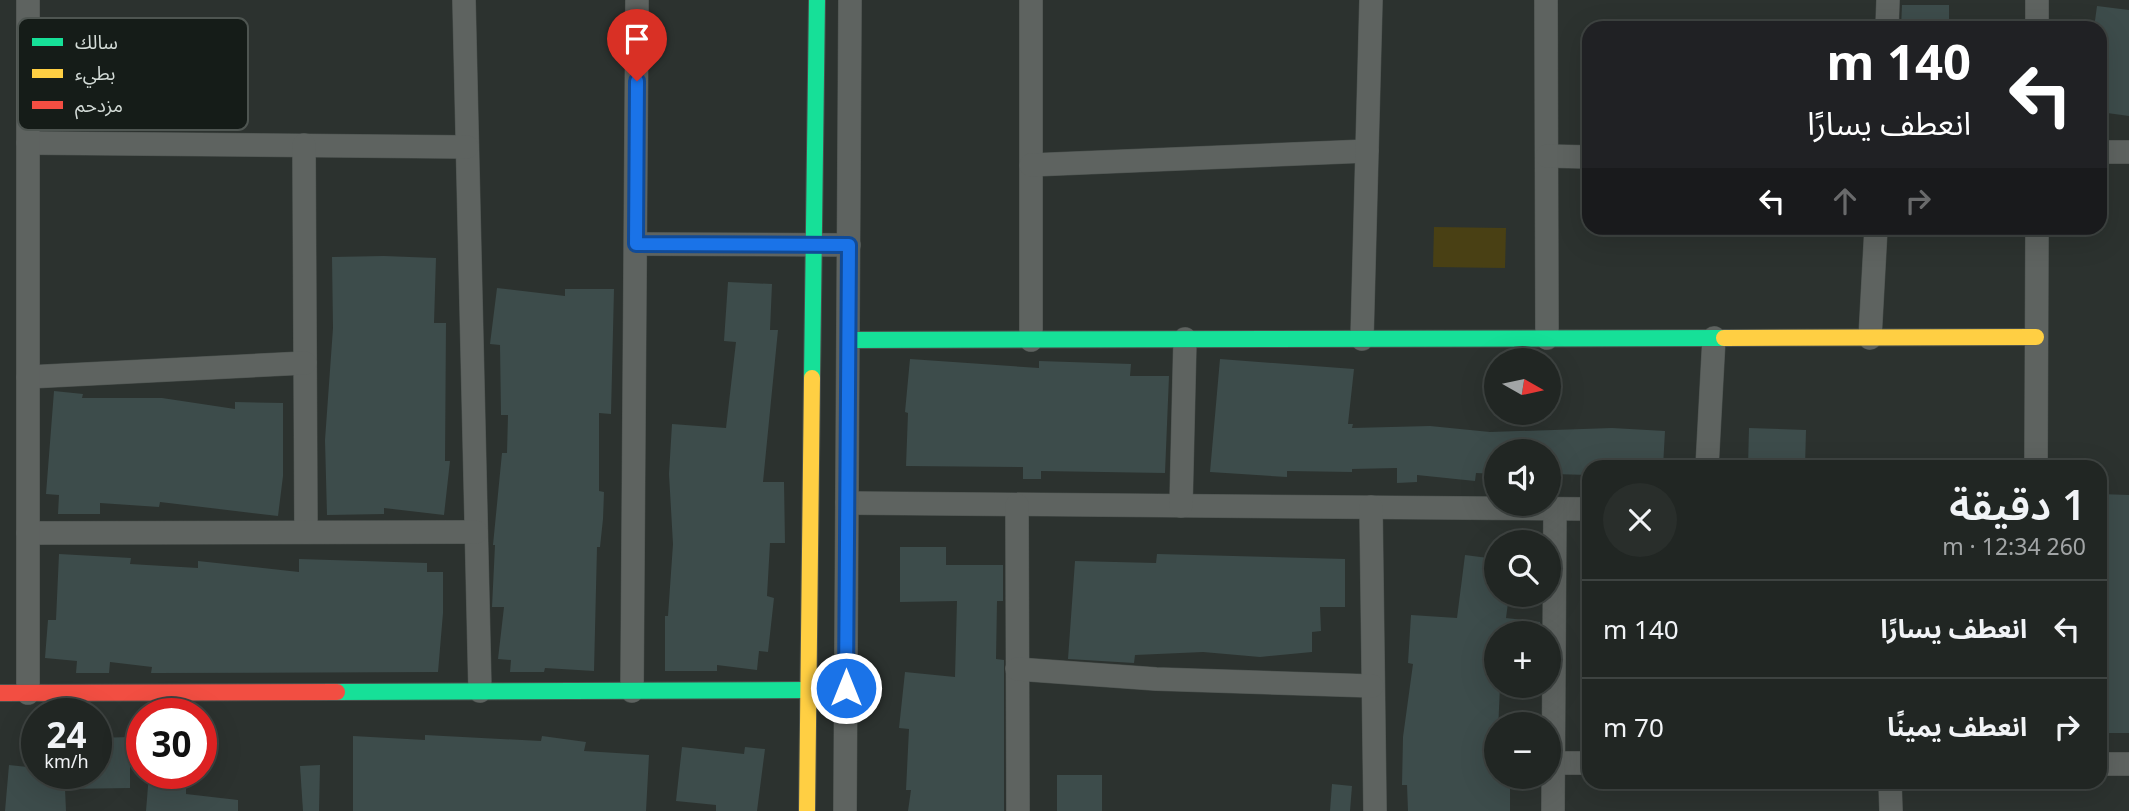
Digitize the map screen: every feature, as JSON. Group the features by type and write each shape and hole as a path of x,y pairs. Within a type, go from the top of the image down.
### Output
{"street":[{"path":"28,0 28,18"},
{"path":"464,0 480,691"},
{"path":"632,691 638,0"},
{"path":"807,811 817,0"},
{"path":"845,811 850,0"},
{"path":"1031,0 1031,340"},
{"path":"1362,339 1371,0"},
{"path":"1546,0 1547,338"},
{"path":"1887,21 1888,0"},
{"path":"2037,0 2037,21"},
{"path":"28,130 28,693"},
{"path":"28,143 467,147"},
{"path":"304,145 306,532"},
{"path":"1031,166 1367,151"},
{"path":"2107,152 2129,152"},
{"path":"1547,156 1582,157"},
{"path":"1870,338 1876,235"},
{"path":"2036,460 2037,235"},
{"path":"636,244 849,245"},
{"path":"848,340 2036,337"},
{"path":"1707,460 1714,338"},
{"path":"1181,506 1185,339"},
{"path":"28,377 305,363"},
{"path":"847,503 1484,508"},
{"path":"1017,505 1018,811"},
{"path":"1371,507 1375,811"},
{"path":"1561,509 1582,509"},
{"path":"1553,712 1555,516"},
{"path":"28,533 476,532"},
{"path":"1017,669 1156,679 1372,686"},
{"path":"0,693 808,690"},
{"path":"1561,763 1582,763"},
{"path":"2107,764 2129,764"},
{"path":"1553,789 1553,811"},
{"path":"1890,789 1891,811"}],"shaded area":[{"path":"1434,227 1506,228 1505,268 1433,267"}],"building":[{"path":"1902,5 1949,5 1949,21 1901,21"},
{"path":"2097,6 2129,10 2129,116 2107,113 2107,21 2095,21"},
{"path":"332,257 436,258 434,323 446,323 445,461 450,461 444,515 384,508 384,514 327,515 325,440 333,328"},
{"path":"728,282 772,284 770,330 778,330 763,482 784,482 785,543 770,543 767,596 774,598 768,652 759,651 757,670 717,665 717,671 665,671 665,616 668,616 673,544 669,474 672,424 726,428 736,342 724,341"},
{"path":"497,288 565,296 565,289 614,289 611,414 599,413 599,491 604,492 600,547 597,547 594,671 545,668 544,672 510,672 511,660 498,659 504,607 492,607 493,545 502,453 507,453 508,415 501,415 500,345 490,344"},
{"path":"910,359 1039,368 1039,361 1131,364 1130,376 1169,376 1165,473 1041,471 1041,479 1023,479 1023,467 906,466 908,413 905,412"},
{"path":"1220,359 1354,369 1348,424 1353,424 1352,428 1430,426 1490,432 1612,428 1665,431 1663,460 1582,460 1582,475 1561,474 1561,439 1484,439 1484,473 1476,473 1475,481 1417,475 1417,482 1397,483 1397,468 1352,469 1352,472 1287,471 1287,477 1210,472"},
{"path":"54,391 83,394 82,398 162,398 235,409 235,402 283,403 283,476 278,516 160,502 159,507 100,503 100,514 58,514 59,495 46,494"},
{"path":"1749,428 1806,430 1805,460 1748,460"},
{"path":"2107,494 2129,495 2129,733 2107,733"},
{"path":"900,547 946,547 946,565 1003,565 1003,601 997,601 996,659 1004,660 1004,811 908,811 911,790 906,790 909,729 899,728 905,672 955,677 957,601 900,602"},
{"path":"59,554 131,558 130,564 198,568 198,561 299,572 299,559 427,563 427,572 443,572 438,672 151,673 152,667 110,662 109,673 76,673 77,661 45,658 48,620 56,620"},
{"path":"1157,554 1345,559 1345,607 1320,607 1321,631 1312,632 1312,652 1260,657 1203,652 1135,655 1134,663 1068,659 1075,561 1156,563"},
{"path":"1465,555 1484,557 1484,607 1507,607 1506,618 1532,621 1484,621 1484,698 1499,698 1499,712 1484,712 1484,789 1510,789 1510,811 1408,811 1407,785 1402,785 1403,737 1413,664 1408,663 1411,615 1457,618"},
{"path":"425,735 541,741 542,736 586,742 584,751 649,755 646,811 353,811 353,736 425,740"},
{"path":"126,737 126,788 112,788 112,738"},
{"path":"682,747 744,754 745,747 765,749 757,811 716,811 716,805 676,801"},
{"path":"9,765 21,766 21,789 65,789 66,811 5,811"},
{"path":"320,765 319,811 303,811 300,766"},
{"path":"1057,775 1102,775 1102,811 1057,811"},
{"path":"1332,784 1352,786 1350,811 1330,811"},
{"path":"148,789 186,789 186,794 238,800 238,811 146,811"}],"traffic: fast":[{"path":"812,378 817,0"},
{"path":"848,340 1724,338"},
{"path":"337,692 808,690"}],"traffic: slow":[{"path":"1724,338 2036,337"},
{"path":"807,811 812,378"}],"traffic: jam":[{"path":"0,693 337,692"}],"route":[{"path":"637,81 636,244 849,245 846,688"}]}
